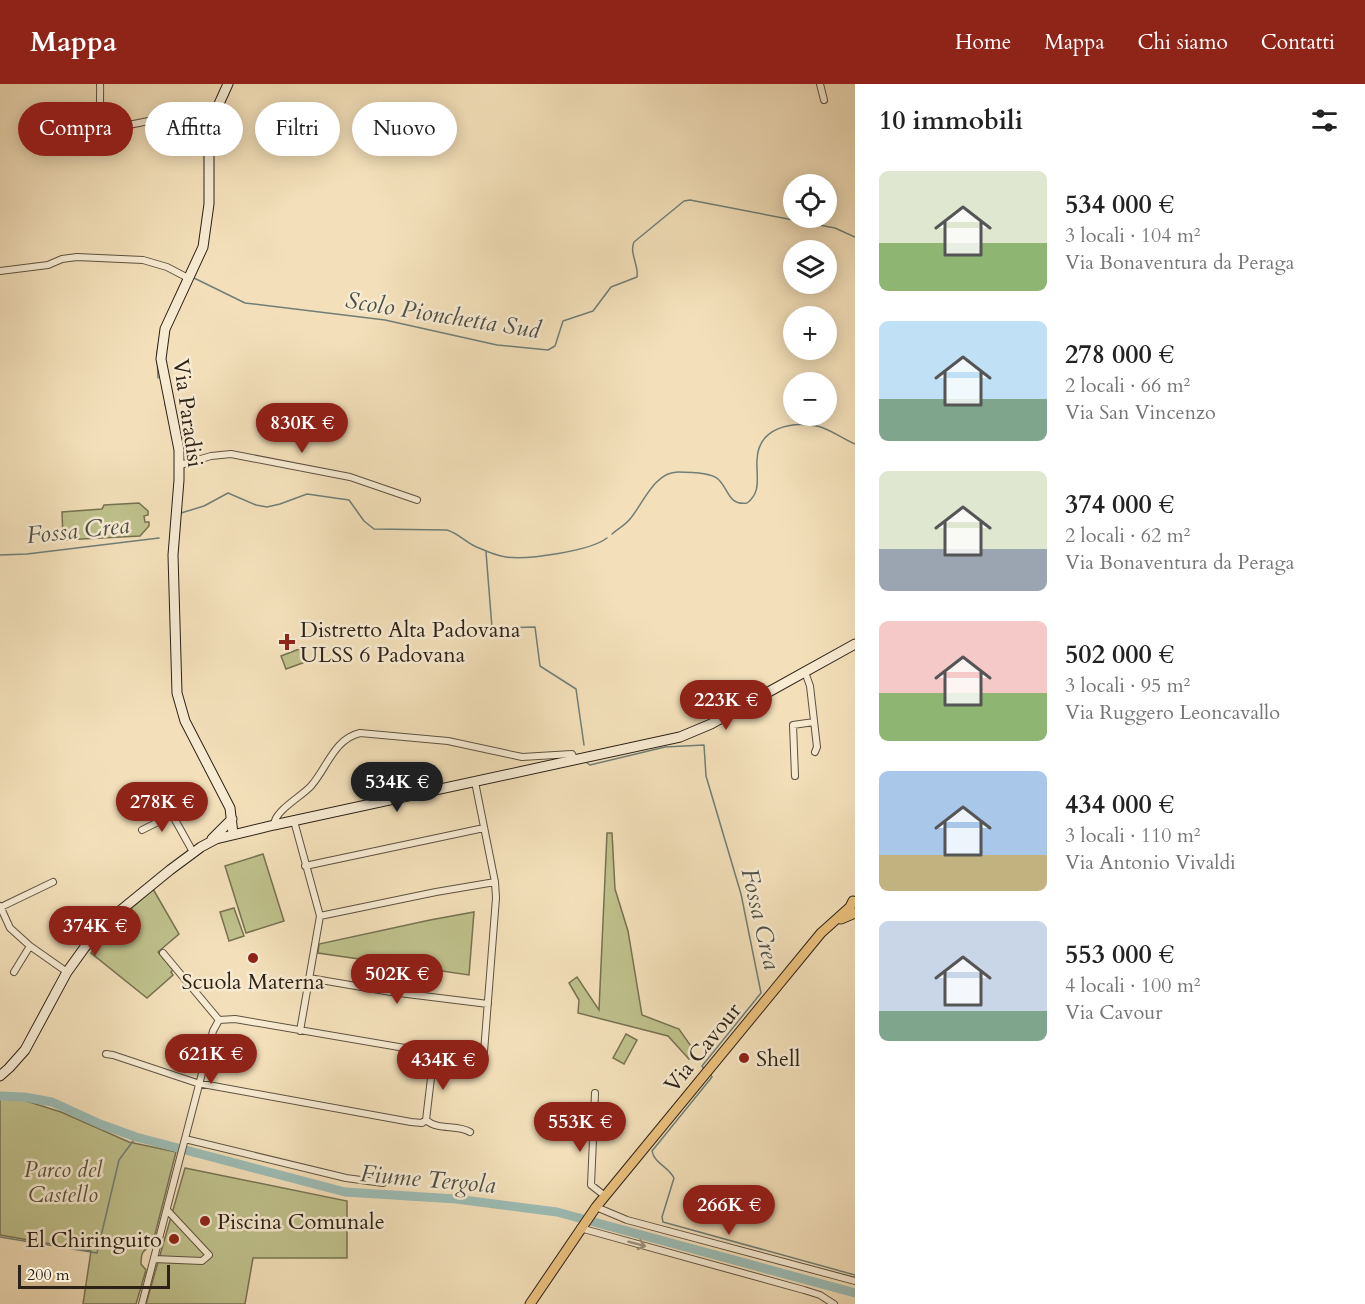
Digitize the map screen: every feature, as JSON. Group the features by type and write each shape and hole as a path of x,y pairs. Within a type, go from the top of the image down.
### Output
{"main road":[{"name":"Via Paradisi","path":"220,102 228,84"},
{"name":"Via Paradisi","path":"209,156 207,226 203,247 185,277 165,329 161,369 177,437 180,465 173,555 177,693 185,721 227,802 233,834"},
{"path":"0,1076 25,1050 67,972 110,919 193,852 211,841 233,834 696,732 855,644"},
{"path":"211,841 232,819"},
{"name":"Via Cavour","path":"530,1304 594,1209 830,924 850,907 854,900"},
{"name":"Via Cavour","path":"830,924 855,913"}],"street":[{"path":"100,84 102,117 106,124 112,127 145,121"},
{"path":"820,84 824,100"},
{"path":"0,271 48,265 62,259 78,257 143,260 185,277"},
{"path":"180,465 211,456 231,454 350,477 417,500"},
{"path":"805,672 810,686 817,747 815,752"},
{"path":"795,776 793,725 814,722"},
{"path":"274,825 277,815 312,785 340,744 350,736 360,733 448,741 522,757 572,754 575,760"},
{"path":"142,1304 214,1026 219,1020 235,1019 434,1053 473,1057 484,1052 496,898 495,882 475,782"},
{"path":"168,803 172,815 193,852"},
{"path":"142,830 172,815"},
{"path":"294,821 320,916 300,1031"},
{"path":"305,866 484,828"},
{"path":"53,882 0,906 10,928 30,946 67,972"},
{"path":"320,916 495,882"},
{"path":"14,972 30,946"},
{"path":"163,953 219,1020"},
{"path":"309,978 391,992 488,1004"},
{"path":"106,1054 199,1084 422,1123 428,1116 434,1053"},
{"path":"595,1093 591,1185 605,1196"},
{"path":"426,1120 434,1126 465,1129 470,1132"},
{"path":"184,1142 346,1178 383,1183"},
{"path":"594,1209 627,1220 855,1281"},
{"path":"154,1259 202,1261 209,1255 167,1210"},
{"path":"581,1227 804,1290 820,1295 834,1304"}],"green space":[{"path":"139,503 148,511 148,515 144,516 145,522 149,522 149,526 140,536 63,540 62,512 102,509 104,505"},
{"path":"302,648 308,661 286,669 281,656"},
{"path":"607,833 612,833 615,889 628,931 642,1015 679,1029 693,1049 689,1059 668,1036 578,1013 579,1000 569,983 577,977 599,1010"},
{"path":"263,854 284,921 246,933 225,866"},
{"path":"153,889 179,934 158,952 173,970 171,972 173,975 147,998 91,953 109,928"},
{"path":"234,908 244,936 229,941 220,912"},
{"path":"474,912 469,975 318,953 319,944"},
{"path":"626,1034 637,1040 624,1064 613,1058"},
{"name":"Parco del Castello","path":"0,1099 23,1100 61,1112 129,1142 176,1152 152,1246 142,1255 141,1264 146,1270 136,1304 83,1304 91,1251 0,1235"},
{"path":"185,1168 347,1201 347,1258 253,1258 245,1304 146,1304"}],"waterway":[{"name":"Scolo Pionchetta Sud","path":"194,278 245,303 385,320 497,345 548,350 555,346 563,321 593,311 611,287 637,277 634,242 684,201 690,200 835,228 855,237"},
{"name":"Scolo Pionchetta Sud","path":"163,323 183,279"},
{"name":"Scolo Pionchetta Sud","path":"158,378 157,353 161,328"},
{"name":"Scolo Pionchetta Sud","path":"165,404 167,411"},
{"path":"612,534 630,519 656,483 670,473 693,472 714,477 722,483 732,499 736,502 747,503 755,494 759,449 763,440 777,429 796,425 817,426 855,444"},
{"name":"Fossa Crea","path":"181,513 204,506 228,493 256,505 267,507 307,494 349,500 364,521 374,529 447,530 492,554 506,557 529,557 573,551 599,543 607,538"},
{"name":"Fossa Crea","path":"0,555 27,554 159,538"},
{"name":"Fossa Crea","path":"486,552 492,628 535,627 540,666 576,689 584,745"},
{"name":"Fossa Crea","path":"587,763 590,765 665,747 704,745 706,776 741,894 761,993 702,1066 704,1069"},
{"name":"Fossa Crea","path":"710,1074 712,1077 652,1151 656,1159 674,1178 662,1217 663,1222 855,1275"},
{"name":"Fiume Tergola","path":"0,1096 52,1102 100,1124 136,1137 345,1192 456,1199 557,1212 855,1293"},
{"path":"0,1237 97,1253 119,1160 136,1137"}],"place":[{"name":"Distretto Alta Padovana ULSS 6 Padovana","path":"287,642"},
{"name":"Scuola Materna","path":"253,958"},
{"name":"Shell","path":"744,1058"},
{"name":"Piscina Comunale","path":"205,1221"},
{"name":"El Chiringuito","path":"174,1239"}]}
